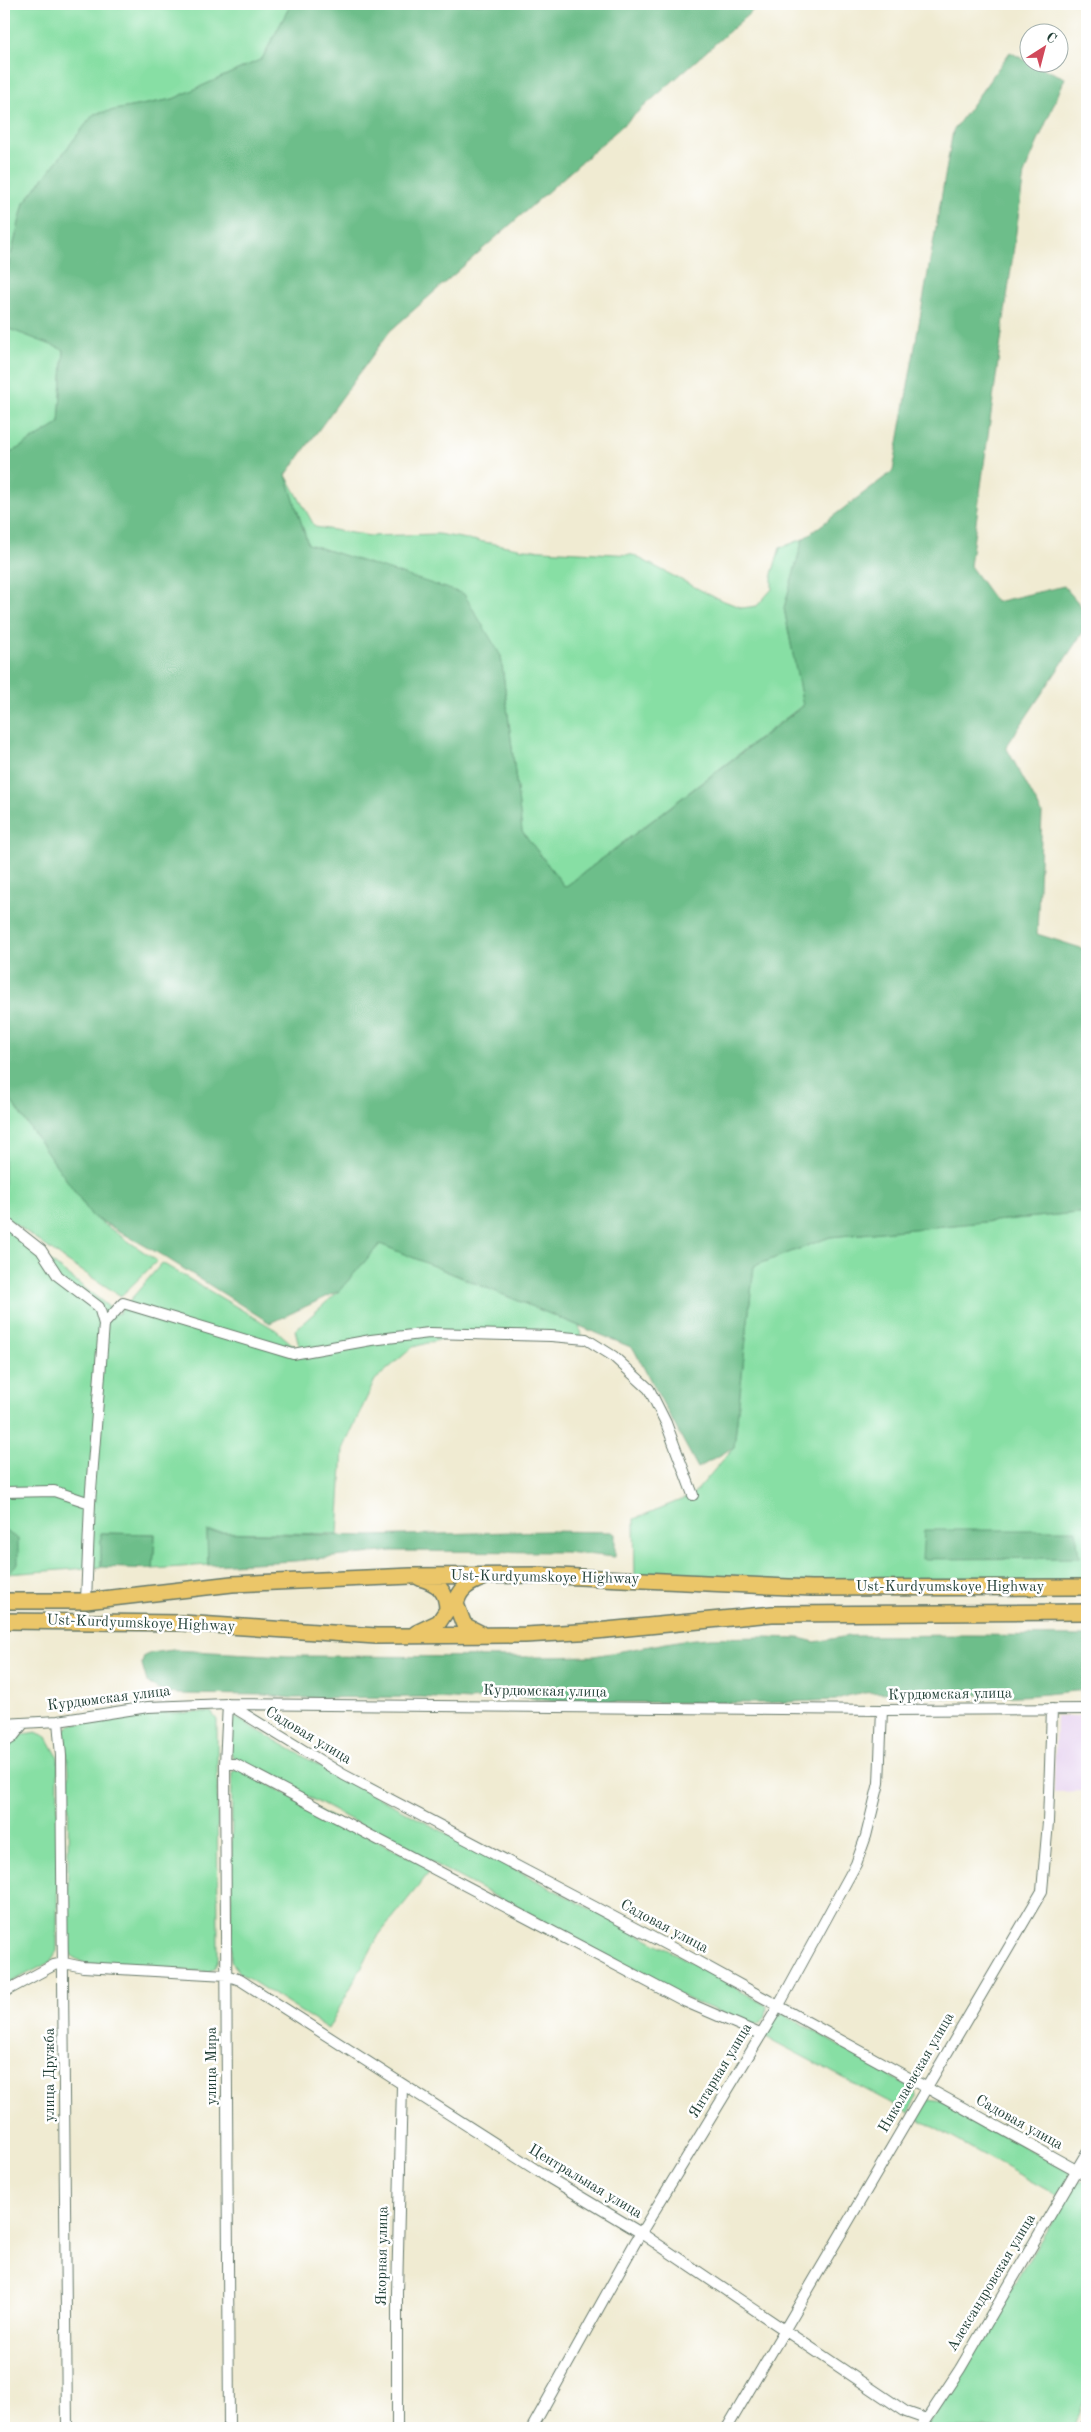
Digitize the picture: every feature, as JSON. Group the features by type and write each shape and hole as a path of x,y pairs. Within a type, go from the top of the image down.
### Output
{"main road":[{"name":"Ust-Kurdyumskoye Highway","path":"4,1601 86,1601 232,1584 411,1576 492,1575 676,1580 812,1588 1087,1587"},
{"path":"483,1634 464,1625 456,1604 460,1591 468,1584 492,1575"},
{"path":"411,1576 432,1582 440,1588 446,1595 448,1610 439,1622 413,1635"},
{"name":"Ust-Kurdyumskoye Highway","path":"4,1621 173,1623 376,1636 525,1635 596,1631 772,1614 1087,1612"}],"street":[{"path":"4,1221 41,1250 58,1276 99,1307 104,1324 90,1503 86,1601"},
{"path":"104,1324 123,1303 168,1314 293,1354 371,1340 429,1333 551,1336 586,1340 614,1356 649,1389 666,1423 693,1495"},
{"path":"4,1492 54,1491 90,1503"},
{"name":"Курдюмская улица","path":"4,1724 58,1721 148,1707 228,1704 882,1710 1087,1708"},
{"name":"улица Мира","path":"228,1704 225,1764 229,2428"},
{"name":"Садовая улица","path":"228,1704 344,1775 684,1954 1087,2176"},
{"name":"Николаевская улица","path":"727,2428 1042,1891 1048,1822 1052,1709"},
{"name":"Янтарная улица","path":"532,2428 641,2234 778,2007 856,1864 879,1784 882,1710"},
{"name":"улица Дружба","path":"58,1721 62,1756 67,2428"},
{"path":"4,1742 12,1738 23,1724"},
{"path":"225,1764 235,1764 253,1773 686,2002 760,2034"},
{"path":"4,1992 54,1965 64,1963 83,1967 226,1975"},
{"name":"Центральная улица","path":"226,1975 240,1980 402,2085 641,2234 923,2424"},
{"name":"Якорная улица","path":"397,2428 397,2284 402,2085"},
{"name":"Александровская улица","path":"923,2424 960,2369 1087,2152"}],"shaded area":[{"path":"1056,1716 1087,1716 1087,1791 1054,1792"}],"green space":[{"path":"4,4 291,4 262,59 173,99 94,114 24,203 4,284"},
{"path":"291,4 760,4 390,331 286,475 308,544 464,594 501,656 522,831 565,887 803,706 784,608 803,539 893,471 953,131 1010,52 1018,56 1018,72 1051,72 1065,78 1024,174 970,566 996,602 1064,586 1087,613 1087,626 1006,747 1042,813 1037,934 1087,950 1087,1212 830,1237 754,1266 734,1447 698,1468 633,1348 380,1244 339,1291 270,1323 165,1257 92,1216 4,1091 4,472 7,455 59,424 64,350 4,327 4,284 24,203 94,114 173,99 262,59"},
{"path":"4,327 64,349 59,424 7,455 4,472"},
{"path":"286,475 315,527 370,536 438,534 524,549 633,555 714,597 742,608 757,606 772,589 772,574 780,548 803,539 784,608 803,705 565,887 522,831 501,656 345,556 308,544"},
{"path":"4,1091 92,1216 157,1261 121,1296 68,1262 4,1216"},
{"path":"1087,1212 1087,1587 635,1580 634,1519 693,1495 734,1447 754,1266 830,1237"},
{"path":"4,1225 118,1314 162,1263 276,1330 301,1352 295,1330 339,1291 380,1244 579,1326 582,1340 457,1335 413,1347 375,1380 343,1449 338,1534 207,1532 208,1565 153,1569 155,1534 101,1533 101,1567 7,1574 18,1563 4,1531"},
{"path":"4,1530 18,1539 18,1563 7,1574 4,1574"},
{"path":"924,1530 1076,1530 1079,1558 922,1559"},
{"path":"547,1531 611,1532 615,1534 615,1557 565,1552 392,1551 295,1561 208,1565 207,1532 369,1536"},
{"path":"101,1533 155,1534 153,1569 101,1567"},
{"path":"848,1636 1087,1636 1087,1690 1012,1696 981,1696 962,1692 954,1694 950,1698 892,1693 861,1693 836,1700 766,1703 559,1702 512,1696 470,1700 420,1697 291,1698 264,1695 177,1694 158,1690 147,1682 142,1664 144,1656 151,1653 173,1650 287,1656 594,1656 683,1640 711,1638 799,1638 815,1642"},
{"path":"211,1712 217,1720 218,1959 215,1968 209,1972 85,1964 73,1957 67,1949 69,1770 64,1730 71,1725 136,1714"},
{"path":"233,1716 341,1778 682,1957 767,2006 764,2020 751,2025 688,1999 233,1757 230,1750"},
{"path":"36,1732 47,1737 58,1757 57,1951 50,1962 4,1986 4,1747 24,1734"},
{"path":"238,1769 432,1869 379,1935 328,2029 241,1974 231,1961 232,1772"},
{"path":"783,2013 916,2090 917,2097 908,2112 764,2036 775,2016"},
{"path":"929,2099 943,2101 1069,2172 1070,2176 1058,2196 913,2116 923,2102"},
{"path":"1087,2181 1087,2392 1073,2428 926,2428 1076,2182"}]}
